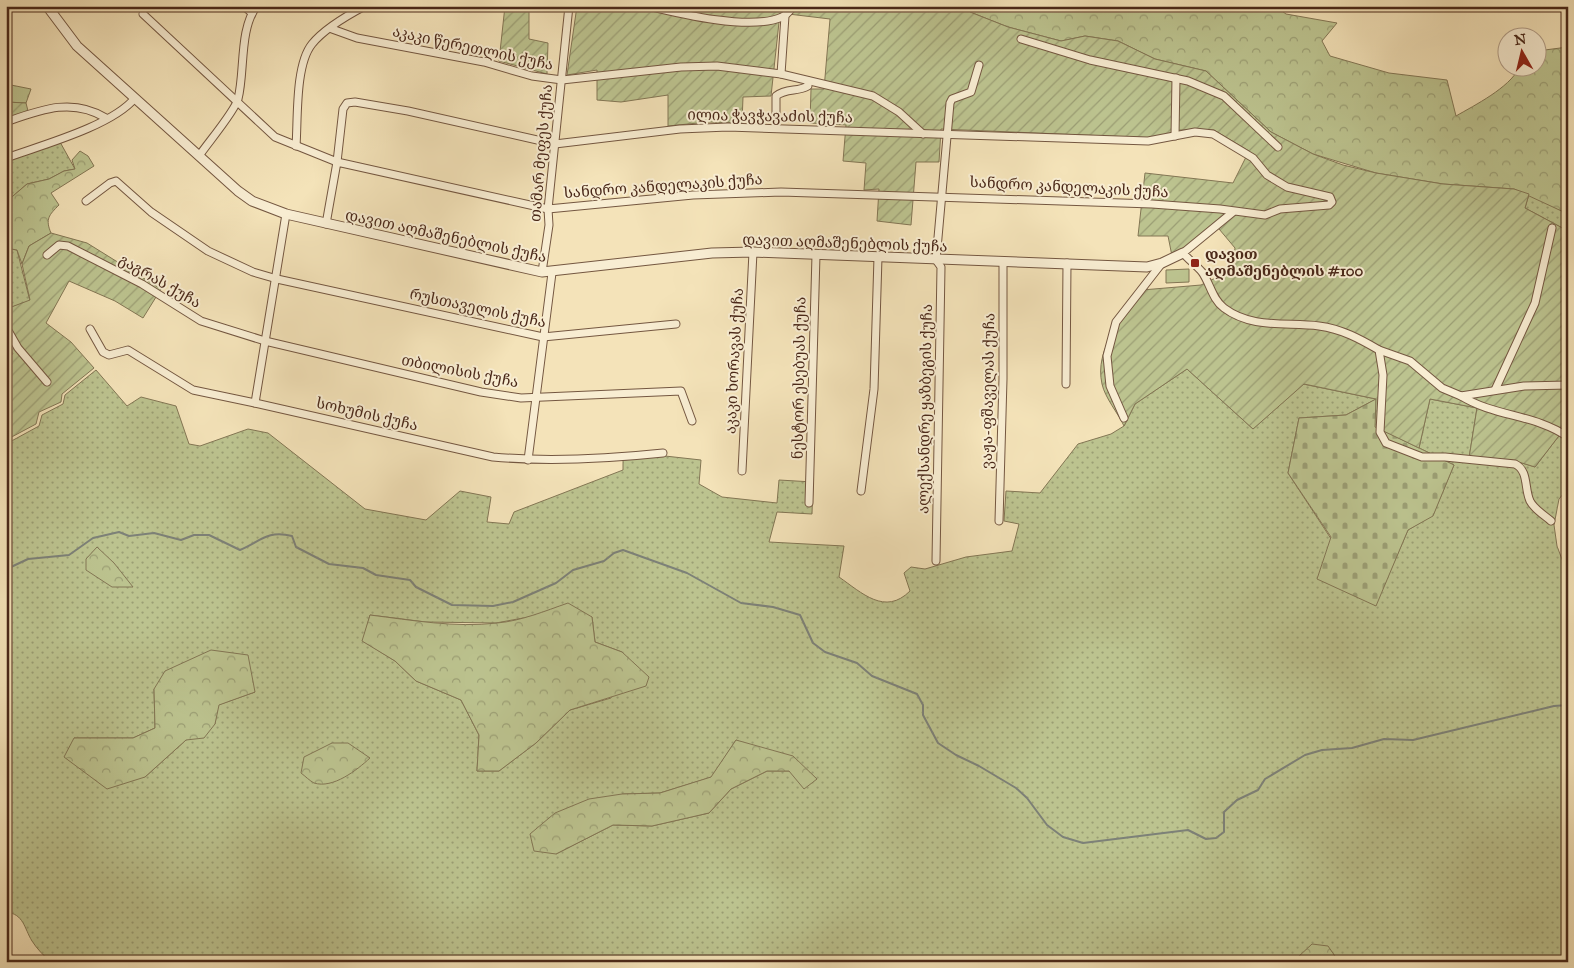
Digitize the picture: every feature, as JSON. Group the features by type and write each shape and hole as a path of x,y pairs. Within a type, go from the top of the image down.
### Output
{"street":[{"name":"დავით აღმაშენებლის ქუჩა","path":"47,6 77,46 252,201 286,214 326,224 547,273 712,253 753,252 1147,267 1183,254 1233,212"},
{"path":"244,6 252,12"},
{"path":"199,156 238,101 243,51 252,12 257,6"},
{"path":"296,146 305,59 311,45 345,17 365,6"},
{"name":"თამარ მეფეს ქუჩა","path":"528,460 543,337 549,224 548,209 568,6"},
{"path":"648,6 736,22 770,21 785,16 794,6"},
{"name":"სანდრო კანდელაკის ქუჩა","path":"143,14 198,68 238,101 275,137 337,162 548,209 693,195 781,192 1152,204 1220,209 1265,215 1280,209 1329,205 1332,202 1330,197 1287,187 1267,175 1253,158"},
{"path":"781,74 785,16"},
{"name":"აკაკი წერეთლის ქუჩა","path":"332,28 357,38 484,62 532,76 562,80 681,67 717,66 781,74 873,96 900,112 923,134"},
{"path":"1021,39 1090,60 1176,78 1224,96 1278,147"},
{"name":"ალექსანდრე ყაზბეგის ქუჩა","path":"936,561 942,268 936,260 947,134 952,99 971,92 979,65"},
{"path":"1175,136 1176,78"},
{"path":"776,128 776,96 787,91 804,88 808,86 808,81"},
{"path":"6,158 94,125 126,110 135,98"},
{"name":"ილია ჭავჭავაძის ქუჩა","path":"326,224 337,162 343,108 347,103 355,102 408,110 554,144 680,129 776,128 1148,141 1195,132 1214,134 1253,158"},
{"path":"6,122 48,107 73,106 98,113 106,118"},
{"name":"რუსთაველის ქუჩა","path":"86,201 110,183 116,181 151,212 186,237 208,251 253,272 277,279 543,337 676,324"},
{"path":"255,403 277,279 286,214"},
{"path":"1496,390 1535,302 1552,228"},
{"name":"გაგრას ქუჩა","path":"47,256 59,245 68,246 142,284 201,321 265,341"},
{"name":"აკაკი ხორავას ქუჩა","path":"742,471 753,252"},
{"path":"1183,254 1203,273 1211,292 1222,307 1240,318 1274,324 1320,326 1353,334 1379,350 1410,361 1442,388 1488,410 1545,423 1568,437"},
{"name":"ნესტორ ესებუას ქუჩა","path":"809,503 816,255"},
{"path":"861,491 874,388 878,257"},
{"name":"ვაჟა-ფშაველას ქუჩა","path":"999,521 1003,379 1003,262"},
{"path":"1124,418 1110,386 1107,356 1116,322 1162,263"},
{"path":"1066,384 1067,264"},
{"path":"6,327 18,348 47,382"},
{"name":"სოხუმის ქუჩა","path":"90,329 104,352 109,355 128,350 194,390 493,457 528,460 600,460 663,453"},
{"name":"თბილისის ქუჩა","path":"265,341 481,392 536,398 681,391 692,421"},
{"path":"1379,350 1383,375 1380,432 1386,443 1422,457 1445,457 1514,464 1521,467 1530,502 1551,520"},
{"path":"1460,396 1533,385 1568,385"}],"green space":[{"path":"505,6 529,6 529,39 548,43 547,74 499,61"},
{"path":"577,6 965,6 970,12 1008,27 1061,41 1085,36 1118,41 1155,59 1206,71 1271,132 1313,154 1343,165 1376,173 1443,184 1514,189 1529,194 1525,208 1568,231 1568,424 1535,467 1512,460 1469,458 1477,408 1430,399 1419,448 1375,427 1376,399 1304,384 1253,429 1187,369 1135,404 1124,426 1104,389 1101,371 1102,358 1106,346 1119,322 1142,290 1201,285 1232,270 1235,248 1214,223 1183,252 1172,256 1168,236 1138,236 1145,173 1233,183 1249,151 1214,130 1180,130 1154,138 941,129 939,162 916,162 911,225 877,221 879,189 864,190 866,163 843,161 846,125 810,123 811,89 824,89 830,19 780,13 771,96 743,97 742,123 708,122 668,126 668,95 621,102 597,100 597,70 567,75"},
{"path":"965,6 1275,6 1286,14 1337,23 1322,41 1330,56 1389,73 1447,80 1456,116 1500,89 1511,78 1546,78 1546,50 1568,47 1568,214 1514,189 1443,184 1376,173 1313,154 1271,132 1206,71 1155,59 1118,41 1085,36 1061,41 1008,27 970,12"},
{"path":"6,84 31,89 26,103 6,102"},
{"path":"6,102 26,103 28,111 6,119"},
{"path":"60,142 75,169 64,171 49,179 27,184 6,202 6,161"},
{"path":"80,151 88,156 94,166 51,193 59,205 48,221 51,233 29,246 22,264 17,250 6,248 6,202 27,184 49,179 64,171 75,169 72,160"},
{"path":"1529,194 1568,214 1568,231 1525,208"},
{"path":"51,233 87,243 161,289 143,318 115,301 69,281 46,323 71,342 94,368 62,394 61,402 39,412 36,424 6,440 6,356 13,354 6,340 6,309 30,300 22,264 29,246"},
{"path":"6,248 17,250 30,301 6,309"},
{"path":"1189,269 1189,282 1166,283 1166,270"},
{"path":"1187,369 1253,429 1303,384 1376,399 1346,415 1299,418 1288,473 1375,606 1408,530 1433,515 1454,465 1419,448 1430,399 1477,408 1469,458 1513,460 1535,467 1568,424 1568,488 1559,499 1554,525 1557,546 1563,562 1568,564 1568,962 1339,962 1328,947 1298,958 1299,962 51,962 34,944 23,922 12,913 6,912 6,444 39,426 42,415 63,404 65,395 96,370 127,406 141,397 176,406 189,444 200,446 248,429 268,433 365,509 426,520 460,491 491,497 487,522 509,524 514,512 623,470 623,460 665,456 701,460 699,484 722,497 777,503 779,480 813,482 812,514 777,512 769,542 844,546 839,577 865,595 883,602 892,602 910,591 904,573 911,567 925,569 966,557 1012,551 1019,524 1004,521 1006,491 1040,493 1078,444 1111,434 1124,426 1135,404","holes":["370,615 426,622 496,623 523,618 592,617 595,642 622,652 611,698 570,710 536,743 499,771 477,771 479,735 461,700 416,681 395,661 363,641","154,689 255,692 218,705 215,724 186,740 145,777 74,738 133,738 155,728","736,740 817,779 789,771 767,771 731,789 709,813 652,826 613,825 556,854 622,794 660,793 712,777"]},
{"path":"1376,399 1376,427 1454,465 1433,516 1408,530 1376,606 1317,579 1331,537 1288,473 1299,418 1346,415"},
{"path":"97,547 114,563 133,587 112,587 86,570 86,559"},
{"path":"568,603 592,617 595,642 622,652 649,677 646,686 570,710 536,743 499,771 477,771 479,735 461,700 416,681 395,661 362,641 370,615 465,625 515,620"},
{"path":"211,650 248,655 255,692 219,705 215,724 204,738 186,740 145,777 107,789 64,757 74,738 133,738 155,728 154,689 165,671"},
{"path":"736,740 793,756 817,779 804,789 789,771 767,771 731,789 709,813 652,826 613,825 556,854 534,851 530,834 555,813 589,799 622,794 660,793 711,777"},
{"path":"332,743 348,743 370,758 352,773 337,781 321,784 314,783 301,773 304,757"},
{"path":"1312,944 1328,946 1339,962 1299,962 1297,958"}],"waterway":[{"path":"6,575 11,567 28,559 69,555 93,538 119,532 129,536 154,533 181,540 194,535 209,535 240,550 264,537 276,534 292,536 296,547 329,564 363,568 376,575 410,580 416,587 452,605 493,606 513,602 556,583 573,570 604,561 614,553 623,550 687,573 741,603 773,607 800,615 813,643 825,652 857,663 872,676 917,694 923,705 923,715 938,743 1016,788 1027,798 1047,825 1063,837 1083,843 1188,830 1206,839 1216,838 1224,832 1224,812 1237,800 1258,790 1265,779 1305,755 1322,750 1352,748 1384,739 1413,740 1554,706 1568,705"}],"place":[{"name":"დავით აღმაშენებლის #100","path":"1195,263"}]}
